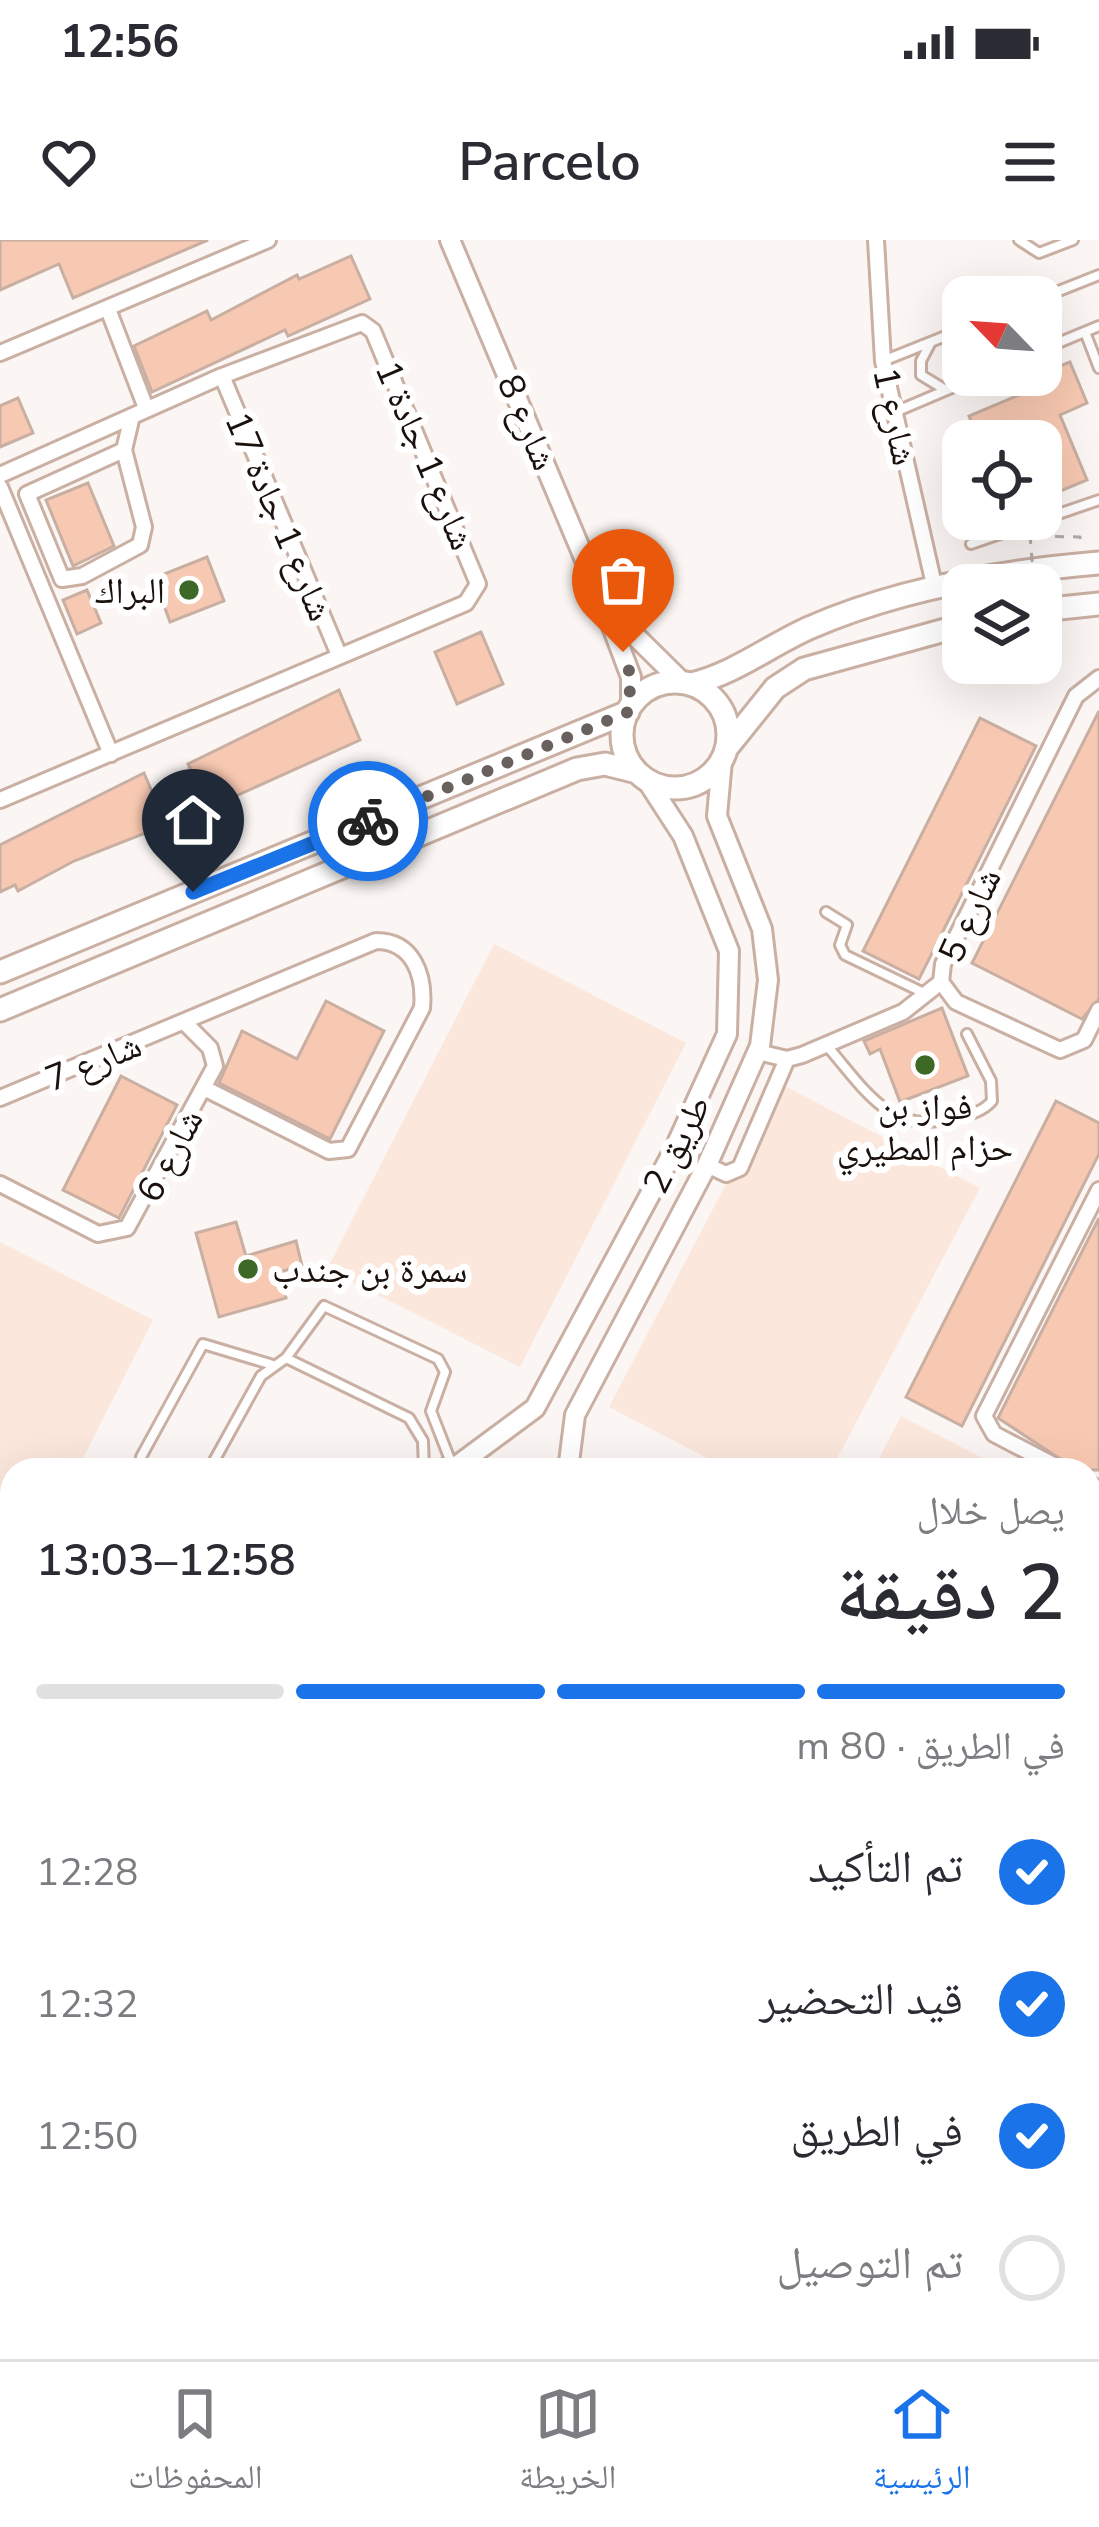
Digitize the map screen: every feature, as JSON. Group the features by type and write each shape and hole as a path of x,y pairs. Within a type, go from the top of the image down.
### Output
{"main road":[{"path":"0,972 629,709 653,686 713,679 818,625 935,589 1038,568 1099,562"},
{"path":"1062,608 1099,604"},
{"path":"2,1009 577,769 605,764 686,787 712,773 776,688 804,669 942,631"},
{"path":"687,683 723,712 724,755"},
{"path":"629,709 624,748 641,776"},
{"path":"2,1009 29,989 164,929 168,917 159,906"}],"street":[{"path":"0,353 268,240"},
{"name":"شارع 8","path":"450,240 604,605 631,677 629,709"},
{"name":"شارع 1","path":"876,240 884,361 935,589"},
{"path":"108,309 139,412 124,450 144,527 140,544 82,576 62,579 27,494 124,450"},
{"name":"شارع 1 جادة 1","path":"0,475 222,376 348,325 368,326 478,584 472,598 0,800"},
{"name":"شارع 1 جادة 17","path":"222,376 339,656"},
{"path":"0,488 111,754"},
{"name":"شارع 8","path":"604,605 687,683"},
{"name":"شارع 5","path":"1099,678 1076,696 944,964 941,982 956,1002 1060,1050 1084,1040 1099,1010"},
{"name":"طريق 2","path":"570,1458 575,1415 707,1165 758,1052 766,963 746,881 717,816 724,755"},
{"name":"طريق 2","path":"463,1458 536,1408 718,1061 732,982 729,951 682,836 641,776"},
{"name":"شارع 7","path":"0,1098 186,1024 376,940 402,946 422,985 417,1021 347,1149 328,1151 204,1088"},
{"path":"758,1052 787,1059 826,1045 903,1012 941,982"},
{"name":"شارع 6","path":"0,1184 98,1234 122,1232 134,1220 204,1088 214,1057 186,1024"},
{"path":"674,1150 693,1142 705,1150 707,1165 726,1174 740,1168 787,1059"},
{"path":"1040,1458 994,1434 984,1416 1099,1190"},
{"path":"569,1347 575,1364 585,1369 601,1364"}],"lane":[{"path":"1019,240 1039,253 1072,240"},
{"path":"1062,290 1099,275"},
{"path":"1062,341 1099,326"},
{"path":"1085,332 1099,368"},
{"path":"884,361 942,337"},
{"path":"932,341 920,370 930,385 942,389"},
{"path":"893,412 942,392"},
{"path":"971,544 1099,500"},
{"path":"826,912 847,925 840,945 845,956 927,995"},
{"path":"826,1045 891,1116 930,1124 982,1110 992,1101 992,1081 967,1034"},
{"path":"216,1458 261,1376 301,1344 317,1310 332,1307 438,1359 445,1372 431,1411 447,1458"},
{"path":"141,1458 196,1349 214,1345 275,1365"},
{"path":"286,1358 409,1418 423,1441 424,1458"},
{"path":"409,1418 431,1411"}],"path":[{"path":"1032,564 1030,536 1080,537"}],"shaded area":[{"path":"494,944 686,1043 520,1367 327,1269"},
{"path":"779,1083 980,1188 837,1458 707,1458 609,1407"},
{"path":"0,1242 153,1320 83,1458 0,1458"},
{"path":"901,1416 983,1458 879,1458"}],"building":[{"path":"0,240 208,240 73,298 59,264 0,290"},
{"path":"351,256 370,299 288,336 285,330 152,392 134,346 207,311 211,320 297,275 299,279"},
{"path":"1070,362 1087,403 1060,415 1087,480 1062,490 1062,420 971,420 969,416 1017,396 1062,396 1062,365"},
{"path":"18,398 33,433 0,447 0,406"},
{"path":"88,483 114,546 73,566 46,500"},
{"name":"البراك","path":"207,557 224,601 170,622 154,578"},
{"path":"87,590 101,623 77,634 63,600"},
{"path":"481,632 503,684 457,704 435,652"},
{"path":"339,690 360,740 209,808 188,764"},
{"path":"1099,711 1099,999 1082,1019 972,963"},
{"path":"980,718 1036,746 919,979 863,951"},
{"path":"144,773 166,825 74,861 18,891 15,885 0,892 0,845"},
{"path":"326,1001 384,1031 330,1139 219,1083 242,1031 297,1059"},
{"name":"فواز بن حزام المطيري","path":"942,1008 968,1076 900,1102 880,1049 870,1054 864,1041"},
{"path":"121,1076 177,1105 119,1218 63,1190"},
{"path":"1056,1101 1099,1123 1099,1154 962,1426 906,1397"},
{"path":"1099,1218 1099,1458 1059,1458 998,1418"},
{"name":"سمرة بن جندب","path":"236,1222 246,1256 296,1241 302,1266 279,1272 286,1298 219,1317 196,1233"}],"way so far":[{"path":"368,821 628,712 631,677 623,652"}],"place":[{"name":"البراك","path":"189,590"},
{"name":"فواز بن حزام المطيري","path":"925,1065"},
{"name":"سمرة بن جندب","path":"248,1269"}],"route":[{"path":"193,892 368,821"}]}
